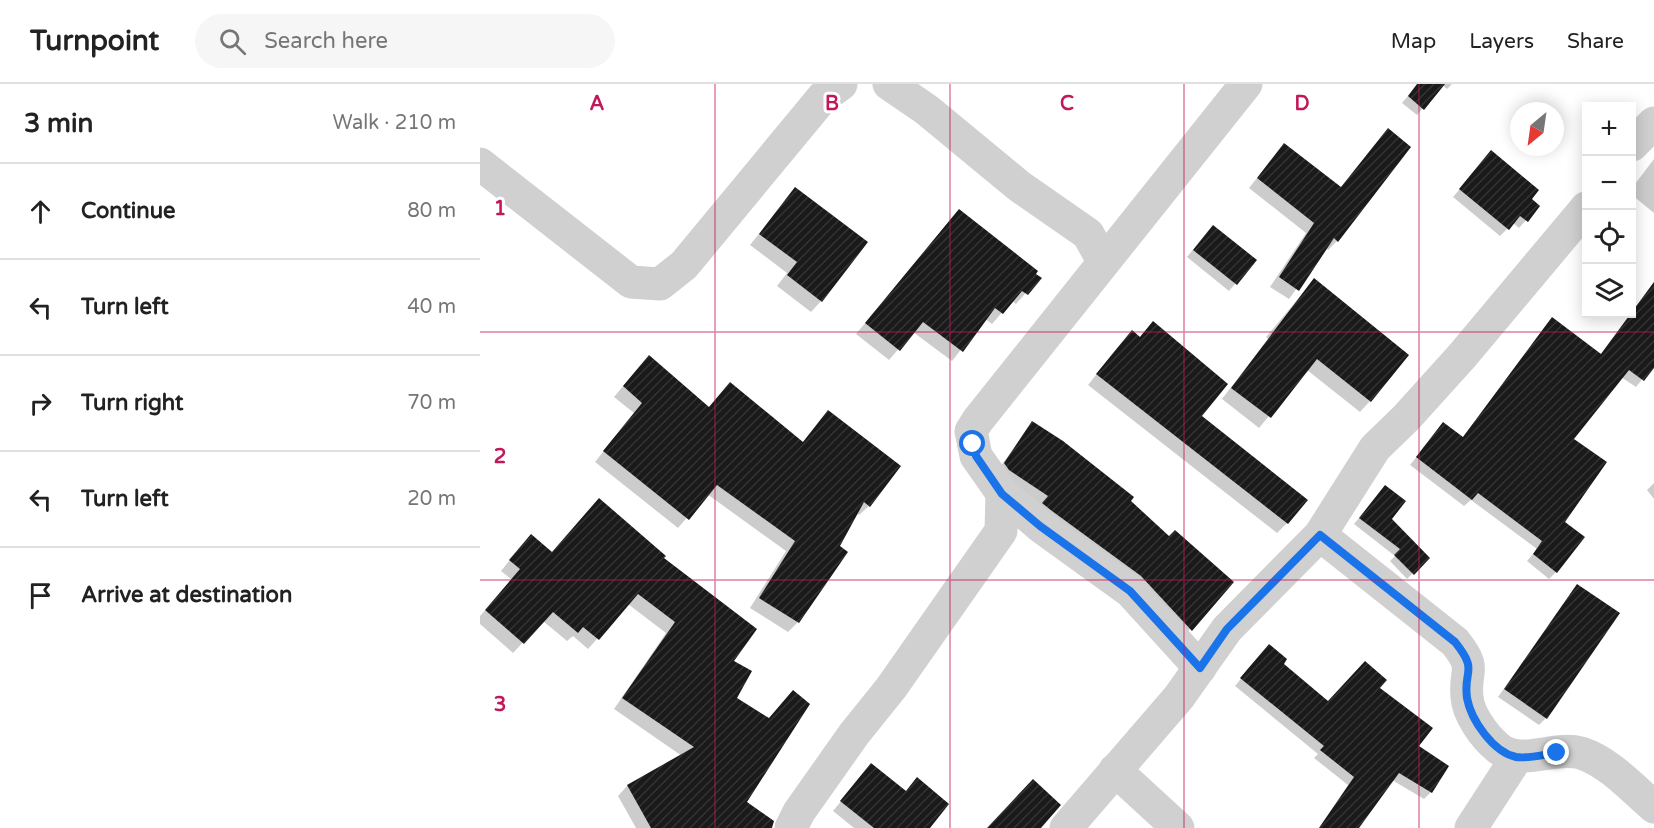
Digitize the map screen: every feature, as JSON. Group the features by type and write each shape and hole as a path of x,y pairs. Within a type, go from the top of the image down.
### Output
{"street":[{"path":"480,164 631,282 660,284 684,265 823,97 841,84"},
{"path":"889,84 927,110 1019,186 1088,234 1103,261"},
{"path":"1200,668 1130,591 1040,526 1002,494 976,456 971,431 1103,261 1246,84"},
{"path":"1636,141 1654,123"},
{"path":"1066,828 1179,698 1227,629 1320,535 1375,448 1406,418 1462,356 1585,210"},
{"path":"791,828 799,812 854,734 891,688 1001,531 1002,494"},
{"path":"1001,531 1040,526"},
{"path":"1320,535 1455,642 1468,658 1470,674 1467,697 1474,717 1498,748 1517,757 1578,752 1597,759 1654,807"},
{"path":"1472,828 1517,757"},
{"path":"1115,770 1178,828"}],"building":[{"path":"1417,84 1445,84 1424,110 1408,96"},
{"path":"1388,128 1411,147 1338,242 1334,238 1299,291 1279,277 1314,223 1257,178 1284,143 1341,187"},
{"path":"1491,150 1539,190 1532,199 1540,206 1528,222 1520,216 1509,230 1459,189"},
{"path":"795,187 868,242 822,302 787,275 797,262 759,234"},
{"path":"959,209 1038,271 1036,274 1042,278 1028,295 1022,291 1003,314 995,308 963,352 923,322 900,351 865,323"},
{"path":"1213,225 1257,260 1237,285 1193,250"},
{"path":"1314,278 1409,355 1371,402 1317,359 1271,418 1231,388"},
{"path":"1654,282 1654,368 1644,381 1629,370 1574,439 1607,462 1565,522 1585,537 1557,573 1533,554 1542,541 1478,493 1472,500 1416,457 1443,422 1463,437 1552,317 1601,354 1628,318 1636,318 1636,306"},
{"path":"1153,321 1228,384 1202,416 1308,500 1288,524 1096,374 1132,330 1140,337"},
{"path":"649,355 709,407 730,382 803,442 828,410 901,466 870,507 864,502 840,546 848,552 799,623 759,598 795,541 717,485 689,520 603,451 642,403 623,386"},
{"path":"1032,421 1063,441 1134,497 1131,501 1169,536 1175,530 1234,582 1192,631 1141,576 1042,503 1048,496 1009,470 1004,463"},
{"path":"1385,485 1406,501 1392,519 1430,558 1414,575 1394,555 1400,549 1359,518"},
{"path":"599,498 666,556 664,558 757,629 734,661 752,671 737,698 769,718 793,690 810,704 747,802 774,821 772,828 651,828 627,785 694,747 622,698 675,622 638,594 599,640 583,627 578,633 553,612 524,644 485,610 520,569 509,560 531,534 552,552"},
{"path":"1577,584 1620,613 1547,719 1504,689"},
{"path":"1269,644 1287,659 1284,664 1328,701 1365,661 1387,680 1380,688 1433,728 1419,746 1449,766 1432,793 1399,773 1359,828 1319,828 1354,777 1320,750 1324,746 1240,678"},
{"path":"871,763 906,791 917,777 949,804 930,828 874,828 840,801"},
{"path":"1033,779 1061,805 1041,828 987,828"}],"route":[{"path":"973,444 976,456 1002,494 1040,526 1100,566 1130,591 1200,668 1227,629 1320,535 1455,642 1468,658 1470,674 1467,697 1474,717 1498,748 1517,757 1557,753"}]}
